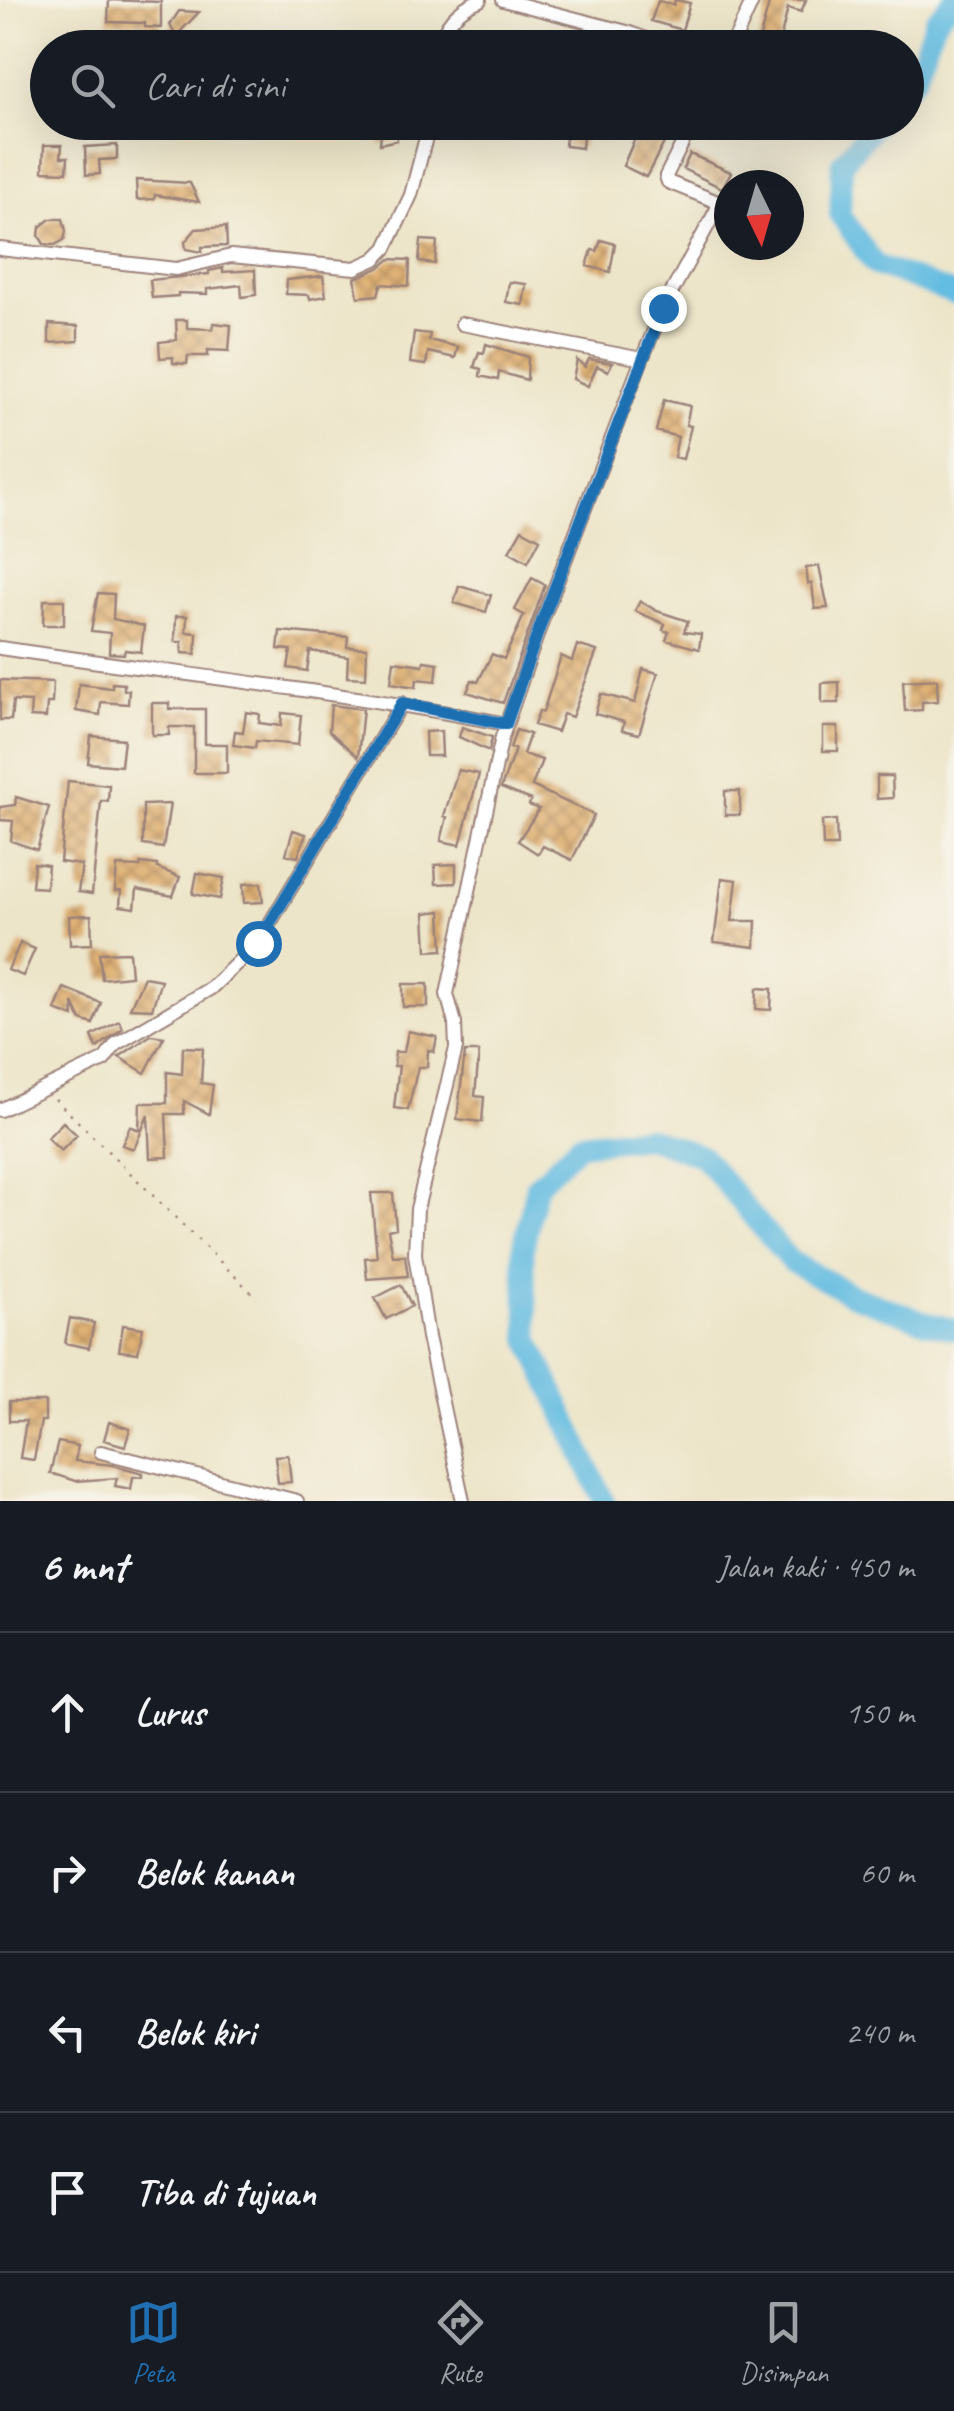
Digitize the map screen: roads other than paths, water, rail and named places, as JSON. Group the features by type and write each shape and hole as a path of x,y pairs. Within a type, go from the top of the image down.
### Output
{"street":[{"path":"444,30 456,14 480,0"},
{"path":"503,0 619,30"},
{"path":"740,30 753,0"},
{"path":"0,249 176,269 231,256 354,268 375,259 386,248 412,195 426,140"},
{"path":"463,1501 428,1336 415,1235 427,1157 456,1048 447,994 477,842 506,724 642,359 663,308 718,207 715,201 668,182 666,176 684,140"},
{"path":"462,324 642,359"},
{"path":"0,648 402,703 506,724"},
{"path":"0,1110 104,1060 116,1044 212,988 258,943 402,703"},
{"path":"101,1452 297,1501"}],"waterway":[{"path":"924,51 935,20 954,0"},
{"path":"862,140 842,163 840,215 875,265 954,294"},
{"path":"604,1501 529,1339 523,1249 536,1186 579,1144 648,1137 702,1156 790,1261 850,1294 954,1329"}]}
